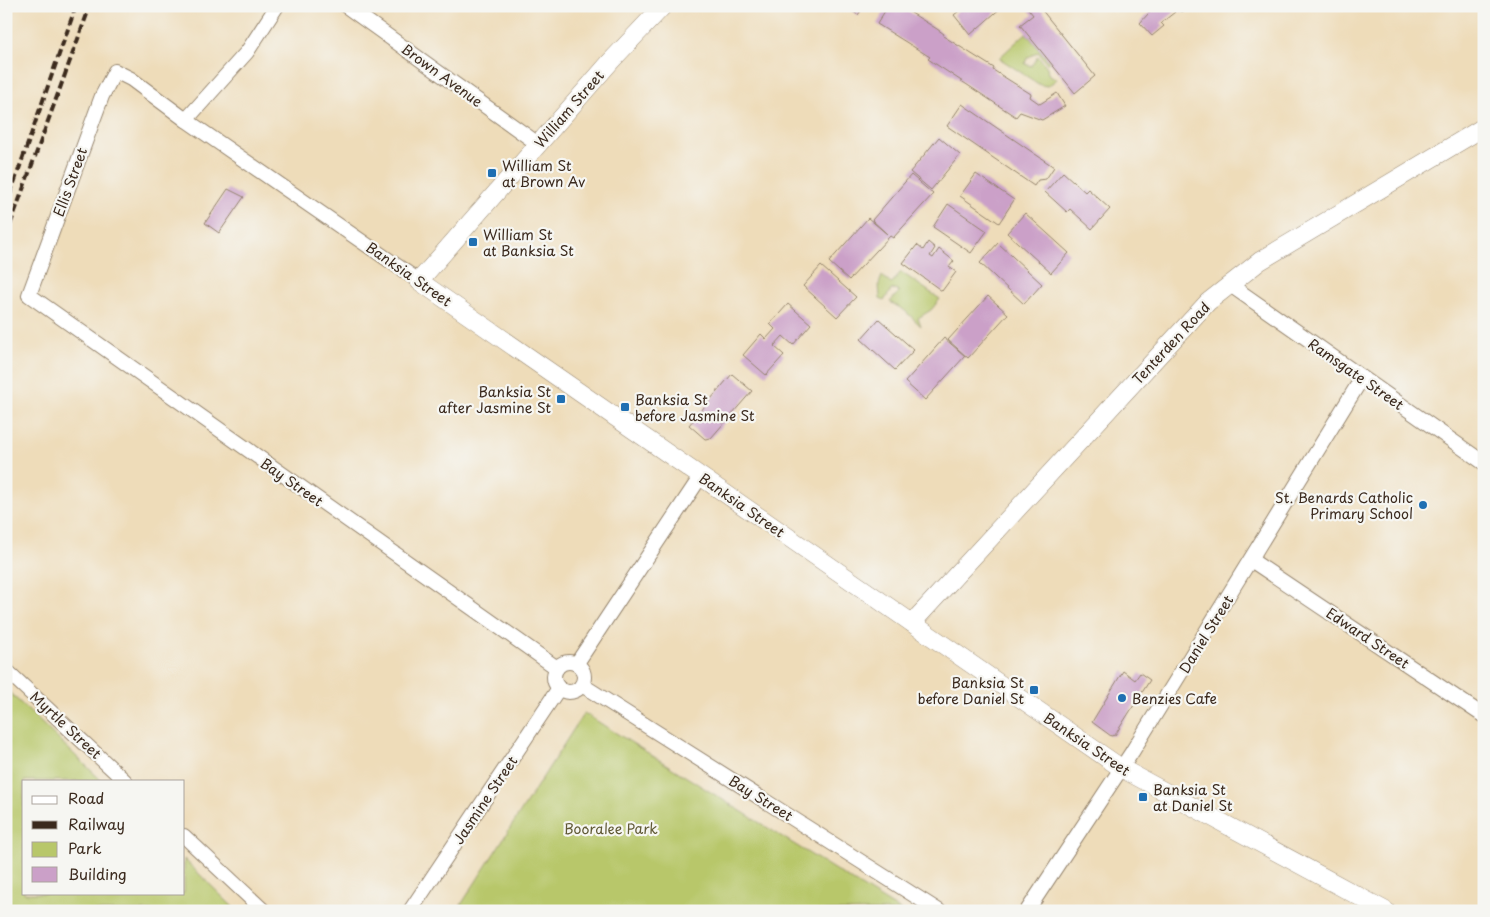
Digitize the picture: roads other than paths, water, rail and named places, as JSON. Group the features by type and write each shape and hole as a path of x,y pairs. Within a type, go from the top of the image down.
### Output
{"street":[{"path":"186,120 247,52 277,6"},
{"name":"Brown Avenue","path":"346,6 538,144"},
{"name":"William Street","path":"419,281 538,144 663,6"},
{"name":"Banksia Street","path":"115,72 131,79 186,120 1121,768 1386,911"},
{"name":"Ellis Street","path":"29,295 102,96 115,72"},
{"name":"Tenterden Road","path":"912,624 1208,302 1260,261 1484,127"},
{"name":"Ramsgate Street","path":"1230,284 1484,463"},
{"name":"Bay Street","path":"29,295 557,668"},
{"name":"Daniel Street","path":"1027,911 1121,768 1252,560 1362,378"},
{"path":"577,663 701,476"},
{"name":"Edward Street","path":"1252,560 1484,716"},
{"path":"566,662 577,663 584,673 582,685 570,693 559,688 554,678 557,668 566,662"},
{"name":"Myrtle Street","path":"6,670 124,780"},
{"name":"Bay Street","path":"582,685 939,911"},
{"name":"Jasmine Street","path":"410,911 559,688"},
{"path":"185,837 264,911"}],"railway":[{"path":"6,206 76,6"},
{"path":"6,236 90,6"}],"place":[{"name":"William St at Brown Av","path":"492,173"},
{"name":"William St at Banksia St","path":"473,242"},
{"name":"Banksia St after Jasmine St","path":"561,399"},
{"name":"Banksia St before Jasmine St","path":"625,407"},
{"name":"St. Benards Catholic Primary School","path":"1423,505"},
{"name":"Banksia St before Daniel St","path":"1034,690"},
{"name":"Benzies Cafe","path":"1122,698"},
{"name":"Banksia St at Daniel St","path":"1143,797"}],"park label":[{"name":"Booralee Park","path":"611,828"}]}
